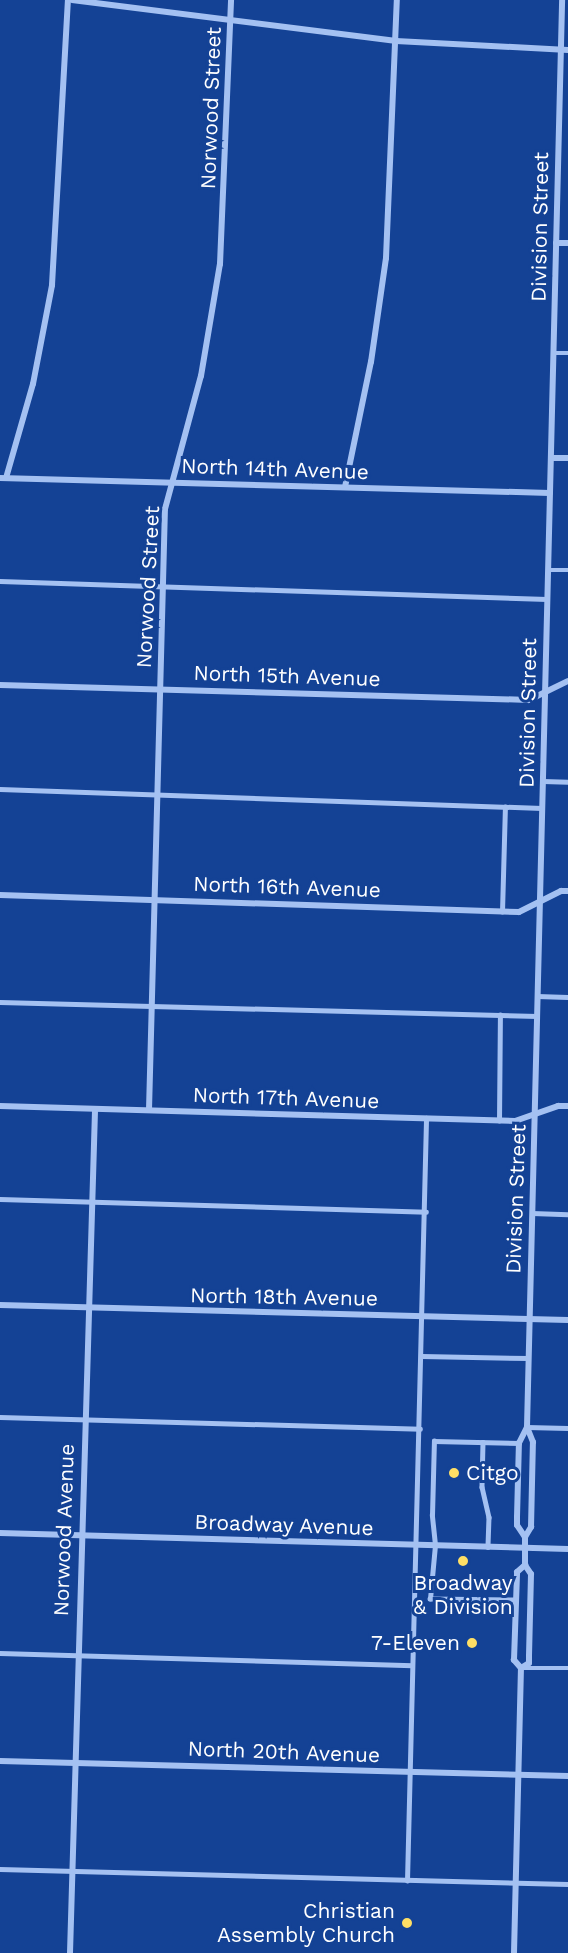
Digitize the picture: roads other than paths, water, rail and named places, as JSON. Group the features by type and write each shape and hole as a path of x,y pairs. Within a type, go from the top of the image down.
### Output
{"street":[{"path":"3,478 33,384 52,285 70,0 396,41 568,50"},
{"name":"Norwood Street","path":"149,1110 165,509 201,376 220,264 231,0"},
{"path":"345,487 371,362 386,258 397,0"},
{"name":"Division Street","path":"521,1668 529,1663 531,1574 525,1564 525,1537 531,1527 533,1442 527,1427 528,1358 562,0"},
{"path":"556,243 568,243"},
{"path":"550,458 568,458"},
{"name":"North 14th Avenue","path":"3,478 550,493"},
{"name":"North 15th Avenue","path":"0,685 529,700 568,681"},
{"name":"North 16th Avenue","path":"0,894 519,912 568,891"},
{"name":"North 17th Avenue","path":"0,1106 515,1121 568,1106"},
{"name":"Norwood Avenue","path":"70,1953 80,1535 95,1109"},
{"name":"North 18th Avenue","path":"0,1305 568,1320"},
{"name":"Division Street","path":"525,1537 517,1525 519,1443 527,1427"},
{"name":"Broadway Avenue","path":"0,1533 568,1549"},
{"name":"Division Street","path":"513,1953 521,1668 514,1660 517,1572 525,1564"},
{"name":"North 20th Avenue","path":"0,1761 568,1776"}],"lane":[{"path":"553,353 568,353"},
{"path":"548,570 568,570"},
{"path":"0,581 547,598"},
{"path":"543,781 568,782"},
{"path":"0,789 542,808"},
{"path":"502,912 505,807"},
{"path":"537,996 568,997"},
{"path":"0,1002 537,1016"},
{"path":"499,1121 500,1015"},
{"path":"407,1881 426,1212 426,1118"},
{"path":"0,1200 426,1212"},
{"path":"532,1213 568,1214"},
{"path":"422,1356 528,1358"},
{"path":"0,1417 420,1429"},
{"path":"527,1427 568,1428"},
{"path":"516,1600 430,1599 435,1545 434,1441 519,1443"},
{"path":"483,1442 482,1487 489,1517 488,1547"},
{"path":"0,1653 412,1665"},
{"path":"521,1668 568,1668"},
{"path":"0,1869 568,1884"}],"place":[{"name":"Citgo","path":"454,1473"},
{"name":"Broadway & Division","path":"463,1561"},
{"name":"7-Eleven","path":"472,1643"},
{"name":"Christian Assembly Church","path":"407,1923"}]}
